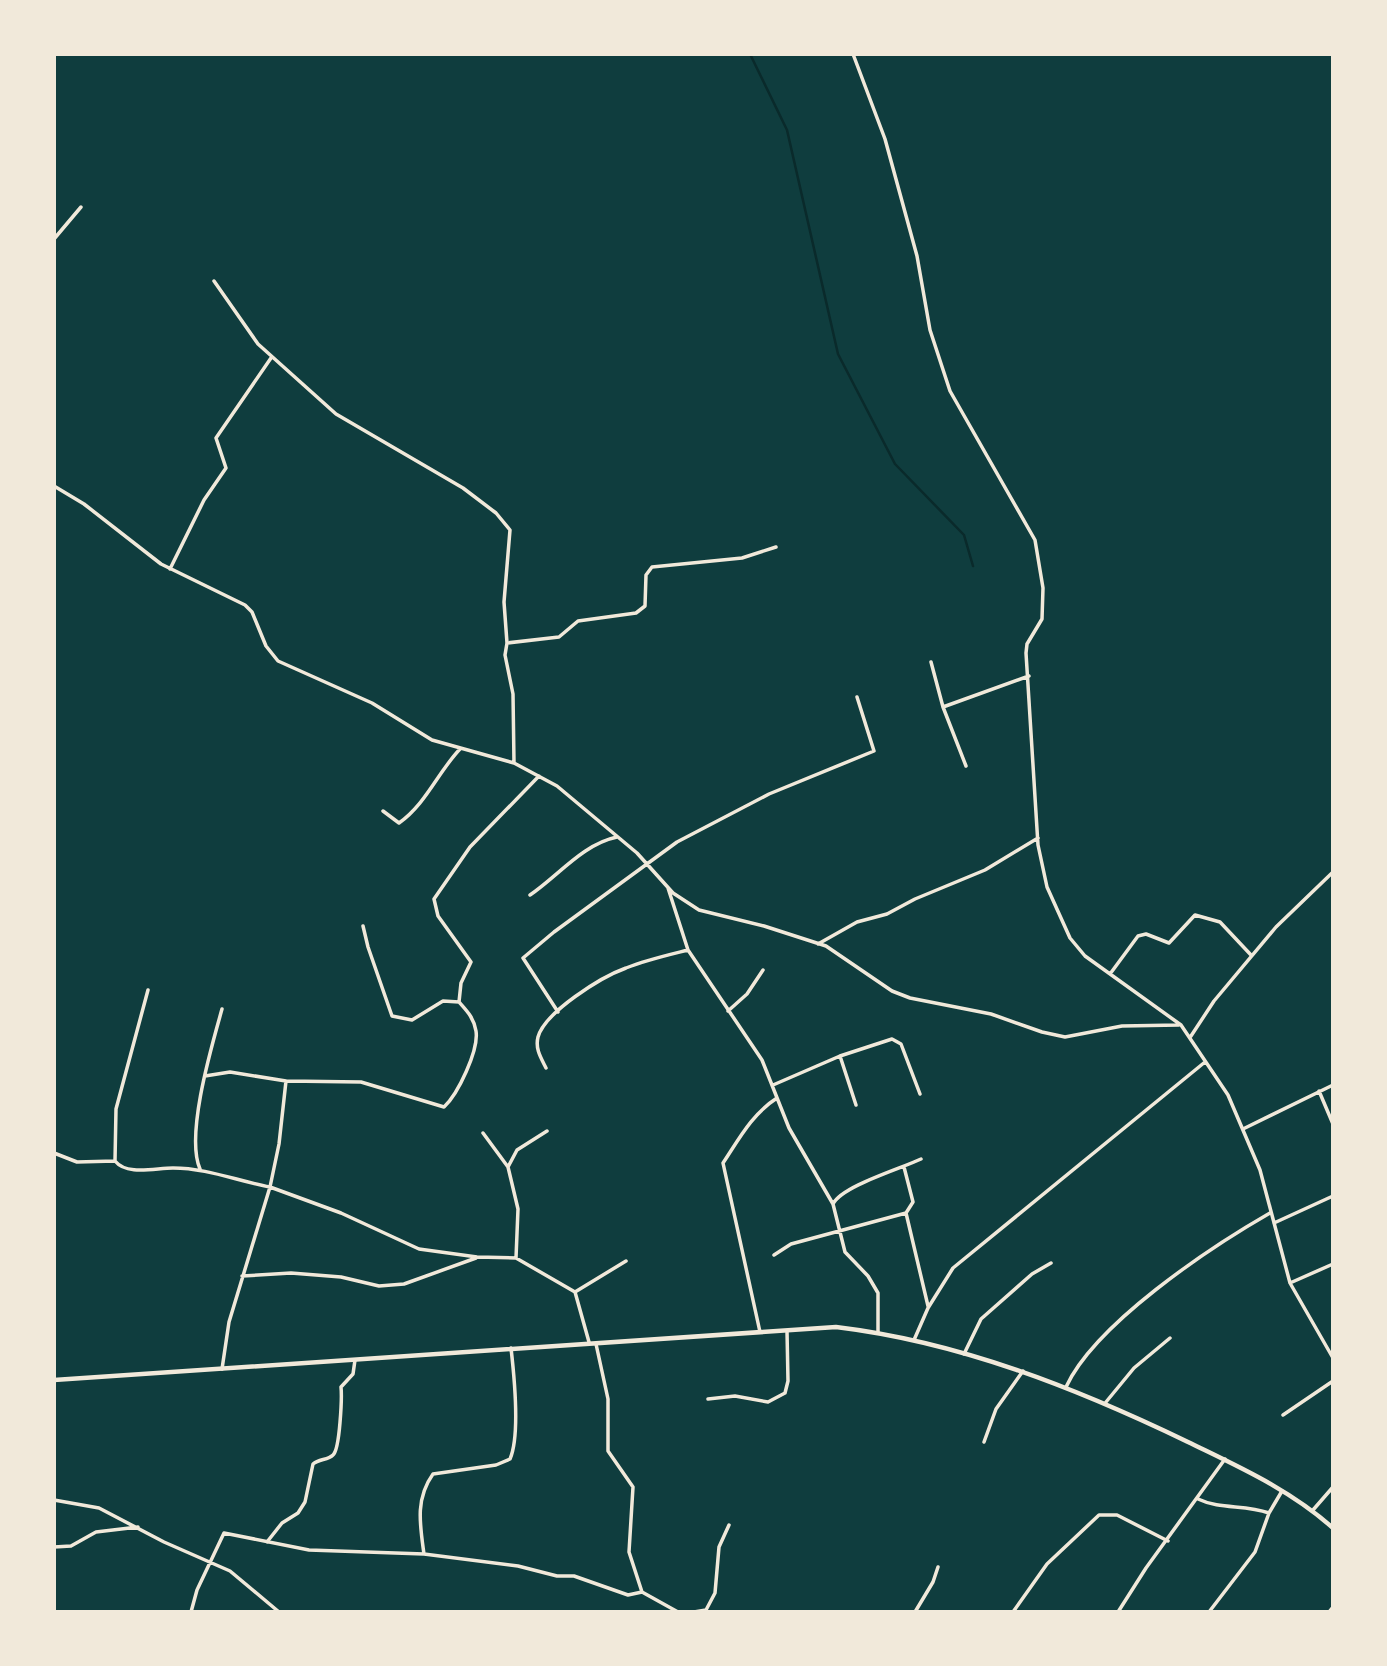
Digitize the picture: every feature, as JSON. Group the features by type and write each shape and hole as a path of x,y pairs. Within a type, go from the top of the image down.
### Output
{"main road":[{"path":"54,1380 836,1327 914,1340 1023,1371 1106,1402 1283,1489 1333,1528"}],"street":[{"path":"853,54 884,139 917,256 930,330 950,391 1035,540 1042,588 1042,619 1027,644 1028,676 1038,838 1046,887 1070,938 1085,956 1181,1025 1191,1036 1228,1095 1260,1170 1290,1283 1333,1358"},
{"path":"54,239 81,208"},
{"path":"214,281 271,358 336,414 463,488 510,530 504,603 507,643 505,655 513,687 514,763"},
{"path":"170,569 188,530 226,468 216,438 271,358"},
{"path":"54,486 84,504 170,569 245,605 252,612 267,646 278,661 372,703 416,733 460,749 514,763 573,797 667,887 699,910 764,926 818,944 900,994 991,1014 1042,1032 1065,1037 1122,1026 1181,1025"},
{"path":"507,643 559,637 578,621 636,613 645,606 646,575 652,567 741,558 776,547"},
{"path":"931,662 943,707 966,766"},
{"path":"943,707 1028,676"},
{"path":"558,1012 523,958 677,842 769,794 874,751 857,696"},
{"path":"383,811 399,823 410,815 446,764 460,749"},
{"path":"459,1002 461,983 471,962 438,916 435,899 470,847 539,776"},
{"path":"530,895 582,855 617,837"},
{"path":"818,944 857,922 887,914 915,899 985,870 1038,838"},
{"path":"1191,1036 1251,955 1333,872"},
{"path":"667,887 688,950 762,1060 789,1128 832,1204 837,1231 845,1252 874,1285 880,1305 878,1332"},
{"path":"1110,974 1138,936 1146,934 1169,943 1195,915 1220,922 1251,955"},
{"path":"205,1076 230,1072 286,1081 360,1082 443,1107 460,1086 477,1041 470,1014 459,1002 443,1001 412,1020 392,1016 363,926"},
{"path":"547,1068 537,1047 538,1037 542,1027 558,1012 608,975 688,950"},
{"path":"728,1011 747,994 763,970"},
{"path":"148,990 116,1109 115,1161 119,1167 130,1170 201,1168 341,1213 419,1249 477,1257 516,1258 575,1292 608,1399 608,1451 633,1487 629,1552 642,1592"},
{"path":"201,1168 197,1160 196,1141 205,1076 222,1009"},
{"path":"773,1085 840,1056 892,1039 898,1041 920,1094"},
{"path":"840,1056 856,1105"},
{"path":"914,1340 928,1308 953,1268 1206,1062"},
{"path":"222,1369 229,1322 270,1188 279,1144 286,1081"},
{"path":"1243,1129 1333,1085"},
{"path":"1318,1091 1333,1124"},
{"path":"760,1332 723,1163 747,1126 763,1107 777,1098"},
{"path":"508,1167 517,1150 547,1131"},
{"path":"483,1133 508,1167 518,1209 516,1258"},
{"path":"54,1153 77,1162 115,1161"},
{"path":"832,1204 836,1197 854,1187 921,1160"},
{"path":"774,1255 791,1244 906,1213 913,1202 904,1167"},
{"path":"1274,1223 1333,1196"},
{"path":"906,1213 928,1308"},
{"path":"1066,1387 1085,1356 1138,1306 1182,1270 1270,1213"},
{"path":"242,1276 291,1273 392,1285 404,1284 477,1257"},
{"path":"575,1292 626,1261"},
{"path":"964,1354 981,1319 1032,1274 1051,1264"},
{"path":"1290,1283 1333,1264"},
{"path":"708,1399 735,1396 768,1402 785,1393 788,1381 787,1331"},
{"path":"1106,1402 1134,1368 1170,1338"},
{"path":"424,1554 420,1506 422,1488 433,1474 496,1465 510,1458 514,1448 515,1419 511,1348"},
{"path":"267,1542 282,1523 298,1513 305,1502 313,1464 333,1455 336,1450 338,1417 343,1406 341,1387 353,1374 355,1360"},
{"path":"984,1442 996,1409 1023,1371"},
{"path":"1283,1415 1333,1381"},
{"path":"1118,1612 1146,1568 1225,1459"},
{"path":"1313,1510 1333,1487"},
{"path":"1209,1612 1255,1552 1269,1513 1283,1489"},
{"path":"1198,1499 1215,1507 1251,1507 1269,1513"},
{"path":"54,1500 99,1508 243,1578 252,1591 279,1612"},
{"path":"1013,1612 1047,1564 1099,1515 1117,1516 1168,1541"},
{"path":"694,1612 706,1611 715,1593 719,1547 729,1525"},
{"path":"54,1547 71,1546 96,1532 138,1527"},
{"path":"191,1612 223,1533 309,1550 424,1554 574,1576 628,1595 642,1592 678,1612"},
{"path":"915,1612 938,1567"},
{"path":"1329,1612 1333,1607"}],"waterway":[{"path":"750,54 787,130 838,354 895,464 964,535 973,566"}]}
